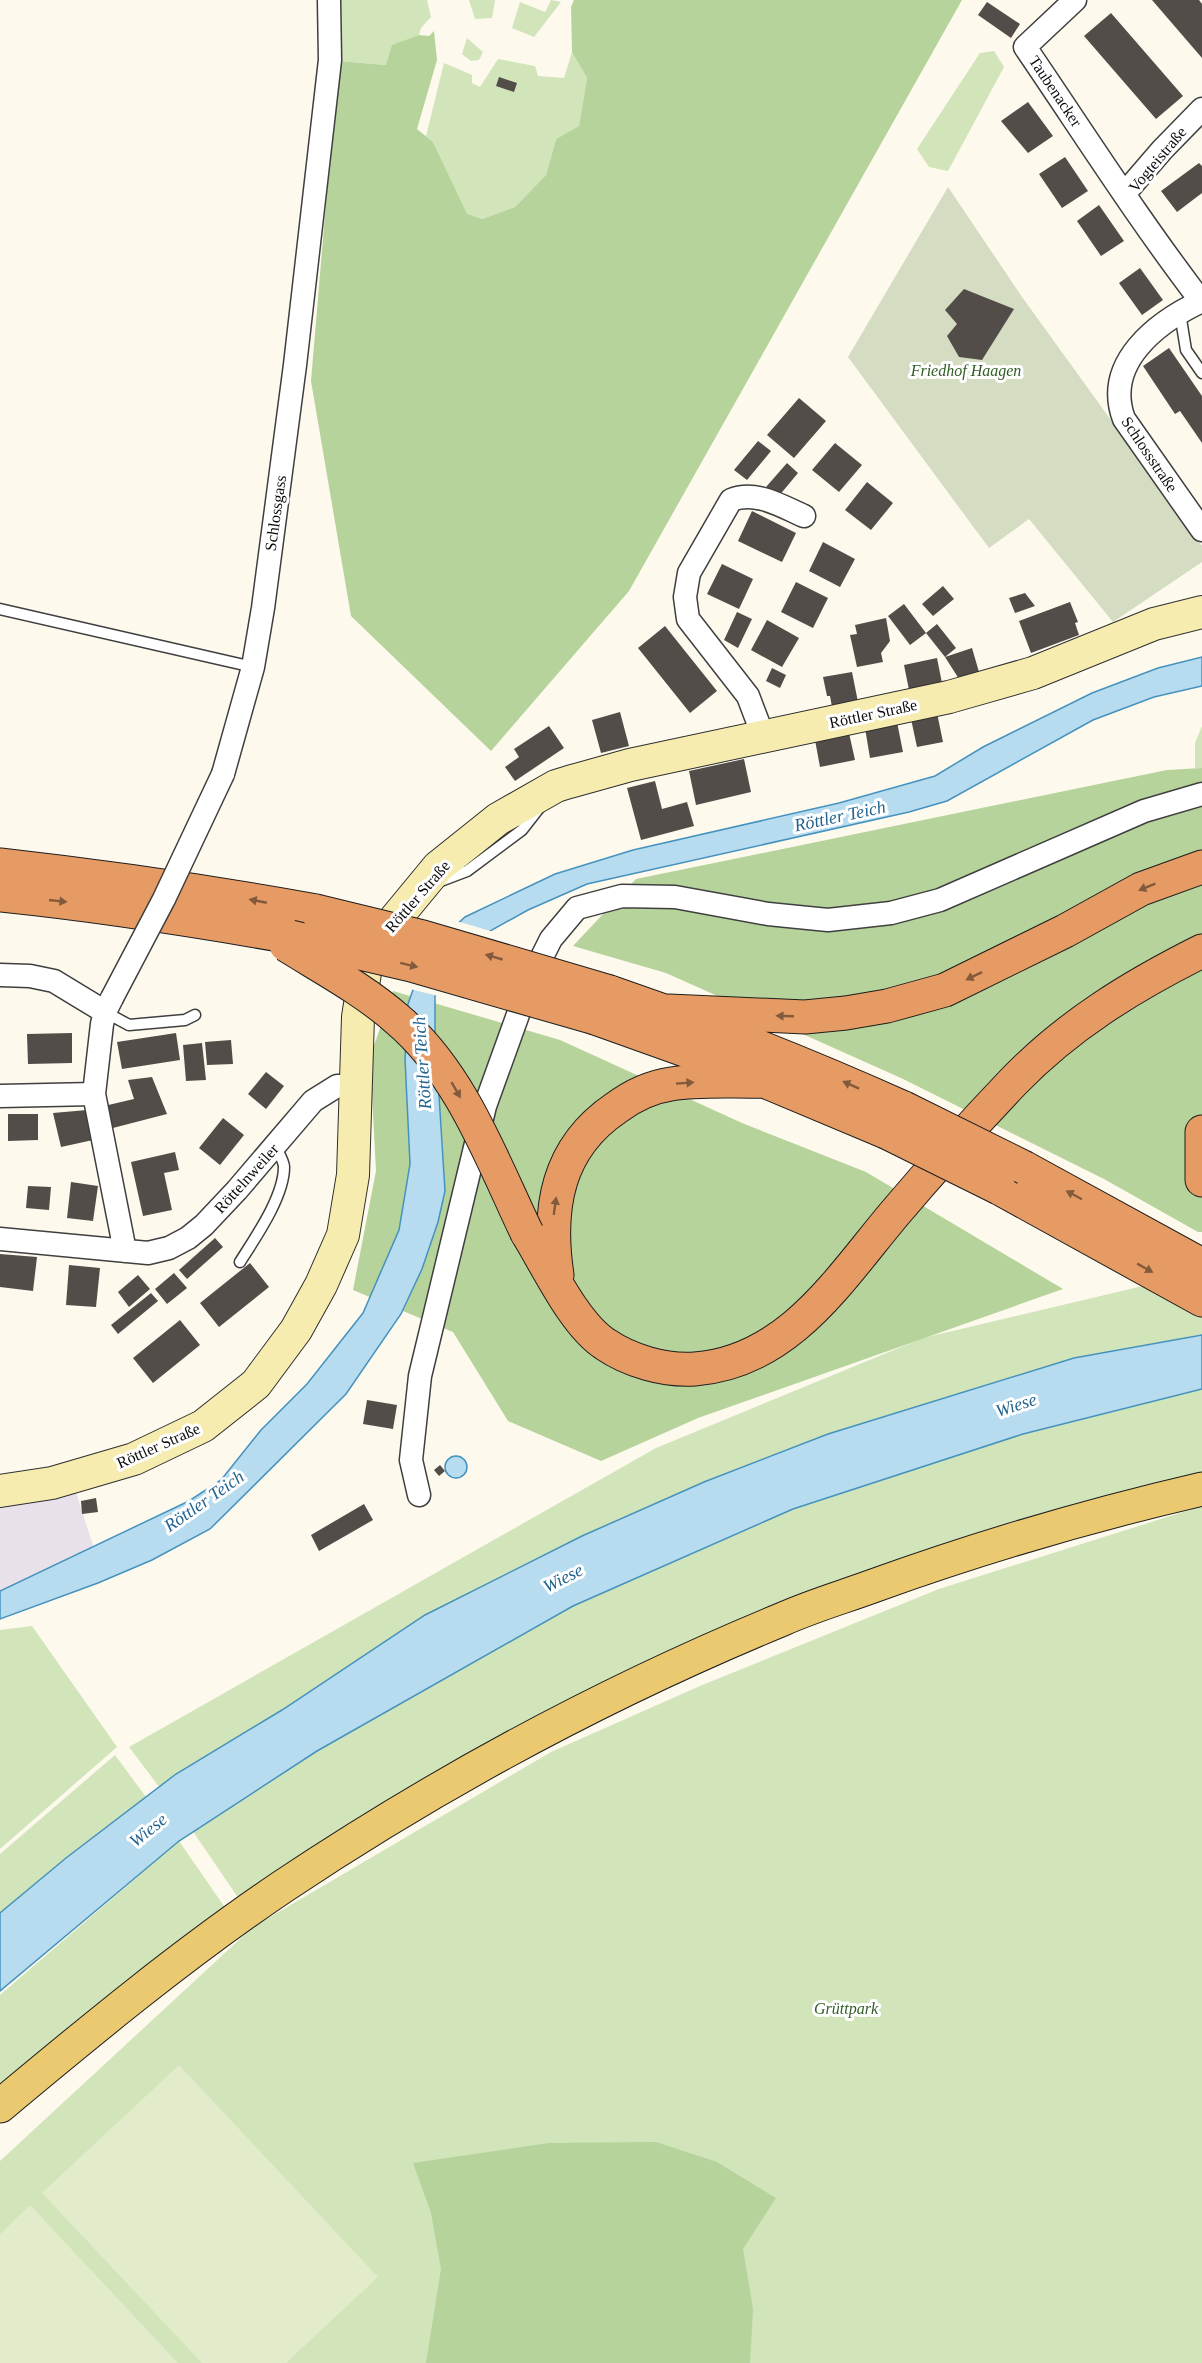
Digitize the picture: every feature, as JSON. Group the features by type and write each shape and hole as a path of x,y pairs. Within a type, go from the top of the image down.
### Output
{"highway":[{"path":"0,866 114,878 211,892 316,911 423,937 603,1005 672,1045 767,1081 895,1120 1025,1168 1202,1265"},
{"path":"0,895 167,915 603,1005 669,1011 805,1017 887,1006 945,990 1065,931 1141,889 1202,867"},
{"path":"281,938 398,1019 427,1051 454,1086 527,1233 572,1310 603,1343 634,1359 674,1370 713,1367 748,1356 780,1339 814,1309 956,1143 1015,1080 1058,1039 1105,1004 1154,975 1202,951"},
{"path":"669,1011 800,1062 895,1120 999,1188 1202,1300"},
{"path":"559,1285 553,1246 554,1208 559,1183 570,1156 602,1118 628,1100 648,1090 670,1084 767,1081"},
{"path":"1202,1132 1202,1180"}],"main road":[{"path":"0,2106 75,2043 188,1955 282,1887 383,1823 489,1761 592,1707 784,1618 924,1568 1040,1531 1202,1489"}],"street":[{"name":"Schlossgass","path":"108,1005 164,899 223,774 253,667 295,365 330,60 329,0"},
{"name":"Taubenacker","path":"1075,0 1025,46 1125,193"},
{"name":"Vogteistraße","path":"1202,108 1125,193 1152,236 1202,301"},
{"name":"Schlossstraße","path":"1202,301 1155,330 1142,342 1128,360 1119,384 1119,401 1124,419 1202,530"},
{"path":"760,737 759,725 748,696 688,619 685,597 689,573 731,500 739,497 765,499 804,516"},
{"name":"Röttler Straße","path":"0,1491 52,1483 134,1459 203,1426 256,1384 296,1330 321,1285 343,1235 353,1175 358,1017 368,960 386,930 438,867 498,819 556,786 630,765 949,697 1033,673 1154,624 1202,612"},
{"path":"418,1495 411,1460 420,1376 485,1106 520,1009 543,955 551,939 577,908 622,896 675,897 768,914 828,920 891,913 940,900 1144,811 1202,794"},
{"path":"0,975 30,976 54,981 108,1005 94,1094 125,1251"},
{"name":"Röttelnweiler","path":"0,1239 148,1253 169,1248 188,1238 237,1190 313,1101 337,1086 355,1086"},
{"path":"0,1096 94,1094"}],"lane":[{"path":"1180,313 1186,350 1202,373"},
{"path":"0,609 253,667"},
{"path":"108,1005 129,1025 185,1020 195,1015"},
{"path":"240,1262 279,1191 285,1166 275,1146"}],"shaded area":[{"path":"71,1477 94,1548 0,1591 0,1491"}],"green space":[{"path":"338,0 427,0 431,17 421,28 419,35 393,45 387,65 338,61"},
{"path":"469,0 495,0 492,18 475,19"},
{"path":"551,0 561,2 534,37 512,28 520,2 545,12"},
{"path":"574,0 962,0 629,591 491,751 351,616 311,381 338,61 386,65 392,45 419,35 429,36 434,31 437,60 417,129 433,142 467,214 482,219 515,207 546,175 556,139 579,126 587,78 572,52 571,7"},
{"path":"467,38 483,52 479,60 471,61 462,54"},
{"path":"994,51 1004,67 948,171 929,167 917,149 980,53"},
{"path":"572,52 587,78 579,126 556,139 546,175 515,207 482,219 467,215 433,142 426,136 444,63 472,75 472,83 480,87 498,59 535,66 538,76 564,78"},
{"name":"Friedhof Haagen","path":"948,187 1022,297 1202,546 1202,562 1113,622 1029,519 989,548 848,357"},
{"path":"1202,726 1202,768 1195,768 1195,743"},
{"path":"1202,768 1202,1232 1198,1232 1104,1179 901,1078 666,973 573,946 636,879 1167,770"},
{"path":"393,991 560,1040 742,1123 866,1172 1063,1289 698,1418 601,1461 508,1421 453,1332 353,1290 376,1171 370,1057"},
{"path":"1202,1272 1202,1473 960,1539 239,1899 194,1833 129,1747 656,1448 923,1338"},
{"name":"Grüttpark","path":"1202,1506 1202,2363 0,2363 0,2161 253,1927 551,1752 700,1686 939,1589"},
{"path":"32,1626 117,1747 0,1849 0,1630"},
{"path":"115,1755 146,1797 0,1914 0,1854"},
{"path":"179,1841 226,1909 0,2086 0,1995"},
{"path":"179,2065 378,2277 286,2363 202,2363 42,2193"},
{"path":"656,2142 717,2162 776,2198 743,2249 753,2309 750,2363 426,2363 441,2269 431,2213 413,2163 549,2143"},
{"path":"30,2205 178,2363 0,2363 0,2234"}],"water":[{"name":"Röttler Teich","path":"1202,657 1202,686 1154,697 1093,720 947,801 909,812 587,884 528,910 481,936 459,956 435,996 435,1032 445,1191 438,1222 422,1269 401,1314 346,1394 210,1529 152,1560 98,1583 0,1619 0,1591 189,1501 221,1480 261,1430 307,1384 363,1313 399,1230 410,1164 405,1059 408,1004 426,953 465,917 555,874 633,850 839,803 935,776 983,747 1092,693 1158,668"},
{"name":"Wiese","path":"1202,1335 1202,1389 1023,1434 793,1509 573,1606 317,1751 179,1841 0,1991 0,1913 66,1858 176,1774 282,1710 425,1615 582,1536 704,1482 828,1434 1074,1358"},
{"path":"456,1456 466,1463 467,1467 460,1477 456,1478 446,1471 445,1467 452,1457"}],"pier":[{"path":"456,921 494,932 483,938 462,958 438,996 410,989 424,951"}],"building":[{"path":"1152,0 1199,0 1202,4 1202,58"},
{"path":"987,2 1020,24 1011,38 978,15"},
{"path":"1111,13 1183,96 1156,119 1084,36"},
{"path":"499,77 517,83 514,92 496,86"},
{"path":"1028,102 1053,136 1028,153 1001,121"},
{"path":"1065,157 1088,191 1062,208 1039,174"},
{"path":"1199,163 1202,166 1202,193 1177,212 1161,191"},
{"path":"1099,205 1124,241 1101,256 1077,221"},
{"path":"1140,268 1163,300 1142,315 1119,283"},
{"path":"964,289 1014,309 982,360 959,357 947,336 957,324 945,310"},
{"path":"1169,348 1202,396 1202,443 1180,411 1175,414 1143,366"},
{"path":"799,398 826,421 794,458 767,435"},
{"path":"758,441 771,451 747,480 734,470"},
{"path":"835,443 862,465 839,492 812,470"},
{"path":"787,463 798,473 778,497 766,487"},
{"path":"867,482 893,503 871,530 845,510"},
{"path":"752,511 796,533 782,562 738,541"},
{"path":"823,542 855,559 840,587 809,571"},
{"path":"722,564 753,579 739,609 707,594"},
{"path":"796,582 828,598 813,628 781,612"},
{"path":"943,586 954,599 933,616 922,604"},
{"path":"1025,593 1035,606 1015,613 1009,598"},
{"path":"1070,602 1078,622 1075,623 1079,635 1031,653 1019,621"},
{"path":"904,604 926,633 910,645 888,616"},
{"path":"737,612 752,619 738,648 724,640"},
{"path":"886,618 890,641 881,653 883,662 857,667 850,635 857,634 855,625"},
{"path":"767,620 799,638 782,667 751,650"},
{"path":"937,624 956,648 945,657 926,633"},
{"path":"665,626 717,691 690,713 638,648"},
{"path":"972,648 979,672 959,679 945,657"},
{"path":"937,658 943,688 910,695 904,665"},
{"path":"772,668 786,675 780,688 766,681"},
{"path":"852,672 858,702 832,707 823,677"},
{"path":"620,712 629,746 601,753 592,720"},
{"path":"937,713 943,742 917,747 911,719"},
{"path":"897,722 903,752 870,758 865,728"},
{"path":"549,726 564,748 515,781 505,767 519,757 514,749"},
{"path":"849,733 855,760 820,767 815,740"},
{"path":"744,759 751,792 696,805 689,771"},
{"path":"655,781 662,809 687,802 694,826 641,840 627,788"},
{"path":"72,1033 72,1063 28,1064 27,1034"},
{"path":"176,1033 180,1060 122,1069 117,1042"},
{"path":"231,1040 233,1064 207,1065 205,1042"},
{"path":"202,1043 206,1080 186,1081 183,1045"},
{"path":"266,1072 284,1086 266,1109 248,1094"},
{"path":"152,1077 167,1114 109,1129 104,1106 134,1099 128,1080"},
{"path":"87,1110 93,1140 61,1147 53,1113"},
{"path":"8,1114 38,1114 38,1140 8,1141"},
{"path":"223,1118 244,1135 220,1165 199,1148"},
{"path":"175,1152 179,1170 164,1173 172,1210 143,1216 131,1162"},
{"path":"71,1182 98,1186 93,1221 67,1218"},
{"path":"28,1186 51,1187 49,1210 26,1208"},
{"path":"215,1238 223,1247 187,1279 179,1270"},
{"path":"0,1254 37,1257 33,1291 0,1287"},
{"path":"250,1263 269,1287 219,1327 200,1303"},
{"path":"69,1265 100,1268 96,1307 66,1305"},
{"path":"174,1273 187,1288 167,1304 155,1289"},
{"path":"138,1275 150,1289 129,1307 118,1292"},
{"path":"151,1293 158,1301 118,1334 111,1325"},
{"path":"180,1320 200,1345 153,1383 133,1358"},
{"path":"367,1400 397,1405 393,1429 363,1424"},
{"path":"440,1465 445,1471 439,1476 434,1470"},
{"path":"96,1498 98,1512 82,1514 81,1501"},
{"path":"364,1504 373,1520 319,1551 311,1535"}]}
